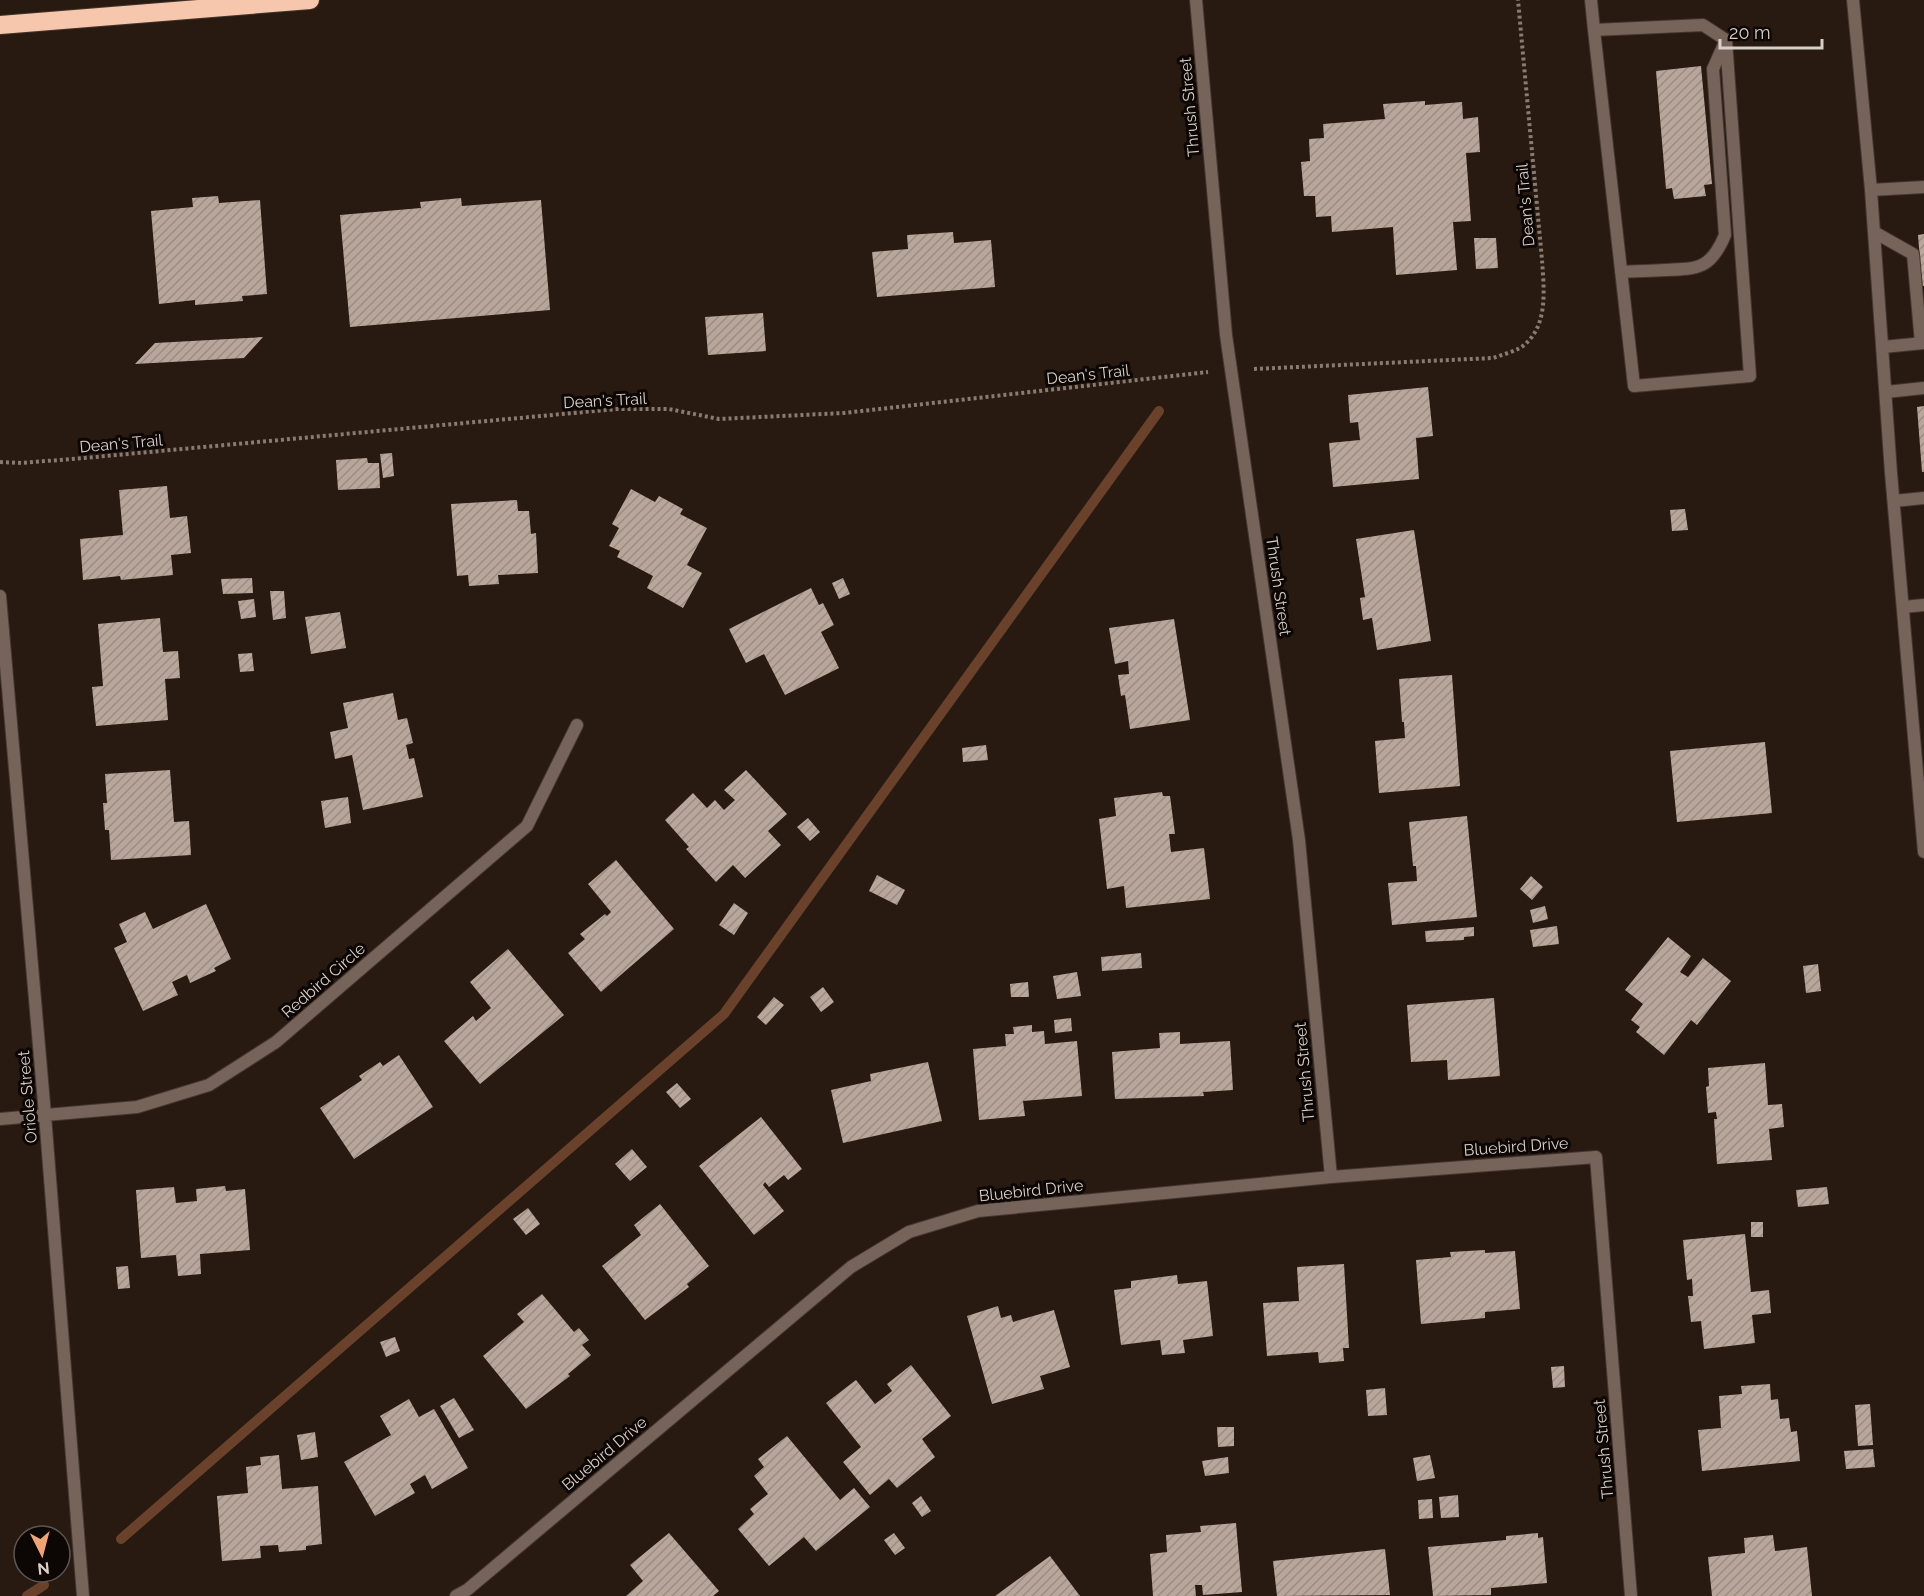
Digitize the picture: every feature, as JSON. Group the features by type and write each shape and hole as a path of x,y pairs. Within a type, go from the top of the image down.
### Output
{"highway":[{"path":"0,25 310,0"}],"street":[{"name":"Thrush Street","path":"1196,0 1226,335 1299,840 1330,1177"},
{"path":"1591,0 1634,386 1750,376 1726,40"},
{"path":"1853,0 1871,190 1903,607 1918,713 1924,852"},
{"path":"1594,30 1703,25 1726,40"},
{"path":"1621,272 1695,269 1719,250 1725,235 1713,69 1726,40"},
{"path":"1871,190 1924,187"},
{"path":"1874,232 1913,254 1923,343 1883,347"},
{"path":"1886,392 1924,388"},
{"path":"1894,501 1924,498"},
{"name":"Oriole Street","path":"0,596 45,1115 83,1596"},
{"path":"1903,607 1924,605"},
{"name":"Redbird Circle","path":"0,1119 137,1107 209,1085 276,1042 526,826 577,725"},
{"name":"Thrush Street","path":"1596,1157 1631,1596"},
{"name":"Bluebird Drive","path":"456,1596 467,1590 851,1267 909,1232 978,1211 1330,1177 1596,1157"}],"path":[{"name":"Dean's Trail","path":"1254,369 1493,358 1517,349 1527,343 1535,333 1540,321 1544,296 1518,0"},
{"name":"Dean's Trail","path":"0,462 21,463 84,458 618,409 669,409 719,419 844,413 1211,372"}],"building":[{"path":"1701,66 1712,184 1704,185 1706,196 1674,199 1672,188 1666,189 1656,71"},
{"path":"1425,101 1425,105 1462,102 1463,119 1478,117 1480,152 1466,153 1471,221 1453,222 1457,270 1396,275 1393,227 1332,232 1331,216 1316,217 1315,196 1304,196 1301,162 1310,161 1309,139 1324,138 1323,124 1385,119 1383,104"},
{"path":"218,196 219,203 260,200 267,294 242,296 243,301 195,305 195,300 159,304 151,211 193,207 192,198"},
{"path":"461,198 462,206 541,200 550,310 350,327 340,215 421,208 420,202"},
{"path":"953,232 954,243 991,240 995,287 877,297 872,252 908,249 907,235"},
{"path":"1924,234 1924,286 1922,286 1918,235"},
{"path":"1474,238 1496,238 1498,268 1476,269"},
{"path":"763,313 766,351 708,355 705,317"},
{"path":"263,337 244,358 135,364 155,343"},
{"path":"1428,387 1433,436 1416,438 1419,479 1333,487 1329,443 1360,440 1358,422 1350,423 1348,395"},
{"path":"1924,406 1924,472 1922,472 1917,407"},
{"path":"392,453 394,476 383,478 380,454"},
{"path":"367,458 368,463 379,463 380,488 338,490 336,460"},
{"path":"167,486 170,518 187,516 191,553 171,555 173,575 121,580 120,576 83,580 80,539 123,535 119,490"},
{"path":"631,489 655,502 659,496 683,509 680,514 707,528 687,565 702,573 683,608 647,588 653,576 617,557 620,551 609,546 619,528 612,524"},
{"path":"517,500 518,511 529,511 531,534 536,533 538,573 498,575 499,584 469,586 468,575 457,576 451,504"},
{"path":"1685,509 1688,530 1672,531 1670,510"},
{"path":"1414,530 1431,641 1377,650 1372,618 1363,620 1360,598 1365,597 1356,539"},
{"path":"252,578 253,593 223,594 221,579"},
{"path":"843,578 850,594 839,599 832,583"},
{"path":"811,588 819,605 823,603 834,625 821,632 839,668 785,695 764,654 746,663 729,629"},
{"path":"270,591 284,591 286,618 273,620"},
{"path":"254,599 256,617 241,619 238,601"},
{"path":"340,612 346,648 311,654 305,617"},
{"path":"160,618 163,652 178,651 180,678 165,679 168,720 96,726 92,687 103,686 98,624"},
{"path":"1174,619 1190,720 1130,729 1125,695 1121,696 1118,675 1129,674 1128,661 1115,664 1109,628"},
{"path":"252,653 254,671 240,672 238,654"},
{"path":"1452,675 1460,786 1379,793 1375,741 1405,738 1399,679"},
{"path":"393,693 398,720 407,718 413,743 406,745 409,759 414,758 423,797 363,810 352,755 335,759 330,732 348,728 343,703"},
{"path":"1765,742 1772,813 1677,822 1670,751"},
{"path":"986,745 988,760 963,762 962,748"},
{"path":"170,770 174,822 189,821 191,855 111,860 109,830 105,830 103,803 107,803 105,774"},
{"path":"746,770 787,814 768,831 781,845 745,878 733,865 716,882 686,849 689,847 665,820 693,793 707,808 715,800 724,810 735,800 724,790"},
{"path":"1162,792 1163,796 1170,796 1175,834 1169,834 1171,852 1204,848 1210,899 1126,908 1124,886 1107,889 1099,819 1116,816 1114,798"},
{"path":"348,797 351,823 325,828 321,801"},
{"path":"1467,816 1477,917 1392,925 1388,883 1417,881 1416,866 1413,866 1409,822"},
{"path":"808,818 820,832 810,841 797,827"},
{"path":"616,860 674,929 601,992 568,953 585,939 580,934 605,914 607,916 611,912 588,884"},
{"path":"877,875 905,890 897,905 869,891"},
{"path":"1531,876 1543,887 1532,900 1520,889"},
{"path":"734,903 748,913 734,935 719,925"},
{"path":"206,904 231,959 214,968 216,971 190,983 187,975 172,982 178,995 143,1011 114,948 127,942 119,924 145,912 153,929"},
{"path":"1545,906 1548,919 1533,923 1530,910"},
{"path":"1557,926 1559,944 1533,947 1530,930"},
{"path":"1474,927 1474,936 1464,937 1464,940 1426,942 1425,931"},
{"path":"1668,937 1691,956 1680,972 1688,977 1703,958 1731,981 1697,1025 1691,1020 1664,1055 1636,1032 1640,1027 1631,1020 1643,1004 1625,990"},
{"path":"508,949 564,1015 480,1084 444,1041 473,1016 476,1021 491,1008 470,982"},
{"path":"1141,953 1142,968 1102,971 1101,957"},
{"path":"1818,964 1821,991 1806,993 1803,966"},
{"path":"1077,972 1081,996 1057,999 1053,976"},
{"path":"1028,982 1029,997 1011,997 1010,984"},
{"path":"823,987 834,1002 821,1012 810,997"},
{"path":"774,997 784,1005 766,1025 757,1017"},
{"path":"1494,998 1500,1076 1448,1080 1447,1060 1411,1062 1407,1005"},
{"path":"1071,1018 1072,1031 1055,1033 1054,1020"},
{"path":"1032,1025 1032,1032 1044,1031 1045,1044 1077,1041 1082,1096 1023,1101 1025,1116 979,1120 973,1049 1006,1046 1005,1034 1014,1034 1013,1027"},
{"path":"1180,1032 1180,1044 1230,1041 1233,1090 1203,1092 1204,1096 1115,1099 1112,1052 1160,1048 1159,1033"},
{"path":"399,1055 433,1107 354,1159 320,1108 362,1080 359,1076 380,1062 383,1066"},
{"path":"928,1062 942,1121 843,1143 831,1090 871,1081 870,1074"},
{"path":"1765,1063 1768,1105 1782,1104 1784,1127 1769,1129 1772,1160 1717,1164 1714,1119 1717,1119 1716,1112 1708,1113 1706,1087 1709,1086 1708,1068"},
{"path":"677,1083 691,1099 680,1108 666,1092"},
{"path":"761,1117 802,1169 788,1180 784,1175 769,1187 765,1182 763,1185 784,1211 754,1235 699,1166"},
{"path":"632,1149 647,1167 630,1181 615,1164"},
{"path":"225,1186 226,1191 245,1189 250,1250 200,1254 201,1274 178,1276 176,1255 141,1258 136,1190 174,1187 176,1203 197,1201 196,1189"},
{"path":"1827,1187 1829,1204 1798,1207 1796,1190"},
{"path":"660,1204 709,1266 687,1284 689,1287 645,1320 602,1266 641,1235 634,1225"},
{"path":"528,1208 540,1224 526,1235 513,1219"},
{"path":"1751,1222 1763,1222 1763,1237 1751,1237"},
{"path":"1745,1234 1751,1292 1769,1290 1771,1313 1752,1315 1755,1343 1704,1349 1701,1321 1691,1322 1688,1296 1693,1296 1692,1279 1687,1280 1683,1240"},
{"path":"1485,1250 1485,1253 1515,1251 1520,1309 1485,1312 1485,1318 1421,1324 1416,1260 1451,1257 1450,1252"},
{"path":"1344,1264 1349,1348 1343,1348 1344,1361 1319,1363 1318,1352 1267,1356 1263,1303 1299,1301 1297,1267"},
{"path":"128,1266 130,1288 118,1289 116,1267"},
{"path":"1177,1275 1178,1284 1207,1281 1213,1336 1183,1340 1185,1353 1162,1355 1160,1340 1121,1345 1114,1290 1131,1288 1131,1281"},
{"path":"542,1294 574,1332 579,1328 589,1340 582,1345 591,1355 568,1374 570,1376 526,1409 483,1356 524,1322 517,1314"},
{"path":"998,1306 1001,1318 1011,1315 1013,1322 1054,1310 1070,1367 1040,1376 1044,1389 992,1404 967,1316"},
{"path":"395,1337 400,1351 386,1357 380,1342"},
{"path":"911,1365 951,1416 922,1439 935,1457 897,1488 889,1479 870,1495 843,1462 861,1447 826,1403 856,1380 875,1404 892,1391 887,1384"},
{"path":"1564,1366 1565,1387 1553,1388 1551,1367"},
{"path":"1770,1384 1771,1400 1778,1399 1780,1419 1789,1418 1791,1432 1797,1431 1800,1461 1702,1471 1698,1430 1721,1428 1719,1396 1742,1394 1741,1386"},
{"path":"1385,1388 1387,1415 1368,1416 1366,1390"},
{"path":"454,1398 474,1430 459,1438 440,1406"},
{"path":"409,1399 419,1417 434,1409 468,1468 432,1489 425,1475 410,1484 415,1493 375,1516 344,1462 391,1435 380,1416"},
{"path":"1870,1404 1873,1445 1858,1446 1855,1405"},
{"path":"1217,1427 1234,1427 1234,1446 1218,1447"},
{"path":"315,1432 318,1457 301,1460 297,1435"},
{"path":"787,1436 840,1500 854,1488 870,1507 816,1551 804,1537 769,1566 738,1529 754,1514 750,1509 768,1494 754,1476 764,1467 758,1459"},
{"path":"1873,1449 1875,1467 1846,1469 1844,1451"},
{"path":"279,1455 282,1489 318,1486 322,1544 306,1546 306,1550 279,1552 278,1545 260,1546 261,1558 222,1561 217,1496 248,1493 246,1467 261,1465 260,1457"},
{"path":"1430,1455 1435,1478 1417,1481 1413,1458"},
{"path":"1228,1457 1229,1473 1205,1476 1202,1461"},
{"path":"1458,1495 1459,1517 1441,1518 1439,1497"},
{"path":"921,1496 931,1511 922,1517 912,1503"},
{"path":"1432,1499 1433,1518 1419,1519 1418,1500"},
{"path":"1236,1523 1242,1592 1203,1595 1202,1585 1195,1585 1196,1596 1153,1596 1150,1554 1167,1552 1166,1535 1201,1532 1200,1526"},
{"path":"669,1533 719,1591 713,1596 626,1596 643,1581 630,1565"},
{"path":"894,1533 905,1548 895,1555 884,1540"},
{"path":"1538,1533 1538,1538 1543,1537 1547,1583 1491,1588 1491,1595 1433,1596 1428,1547 1506,1540 1506,1536"},
{"path":"1773,1535 1775,1551 1807,1547 1812,1596 1712,1596 1708,1557 1745,1553 1744,1538"},
{"path":"1385,1549 1390,1595 1277,1596 1273,1561"},
{"path":"1050,1556 1080,1596 995,1596"}],"waterway":[{"path":"121,1539 724,1014 1159,411"},
{"path":"27,1596 44,1585"}]}
